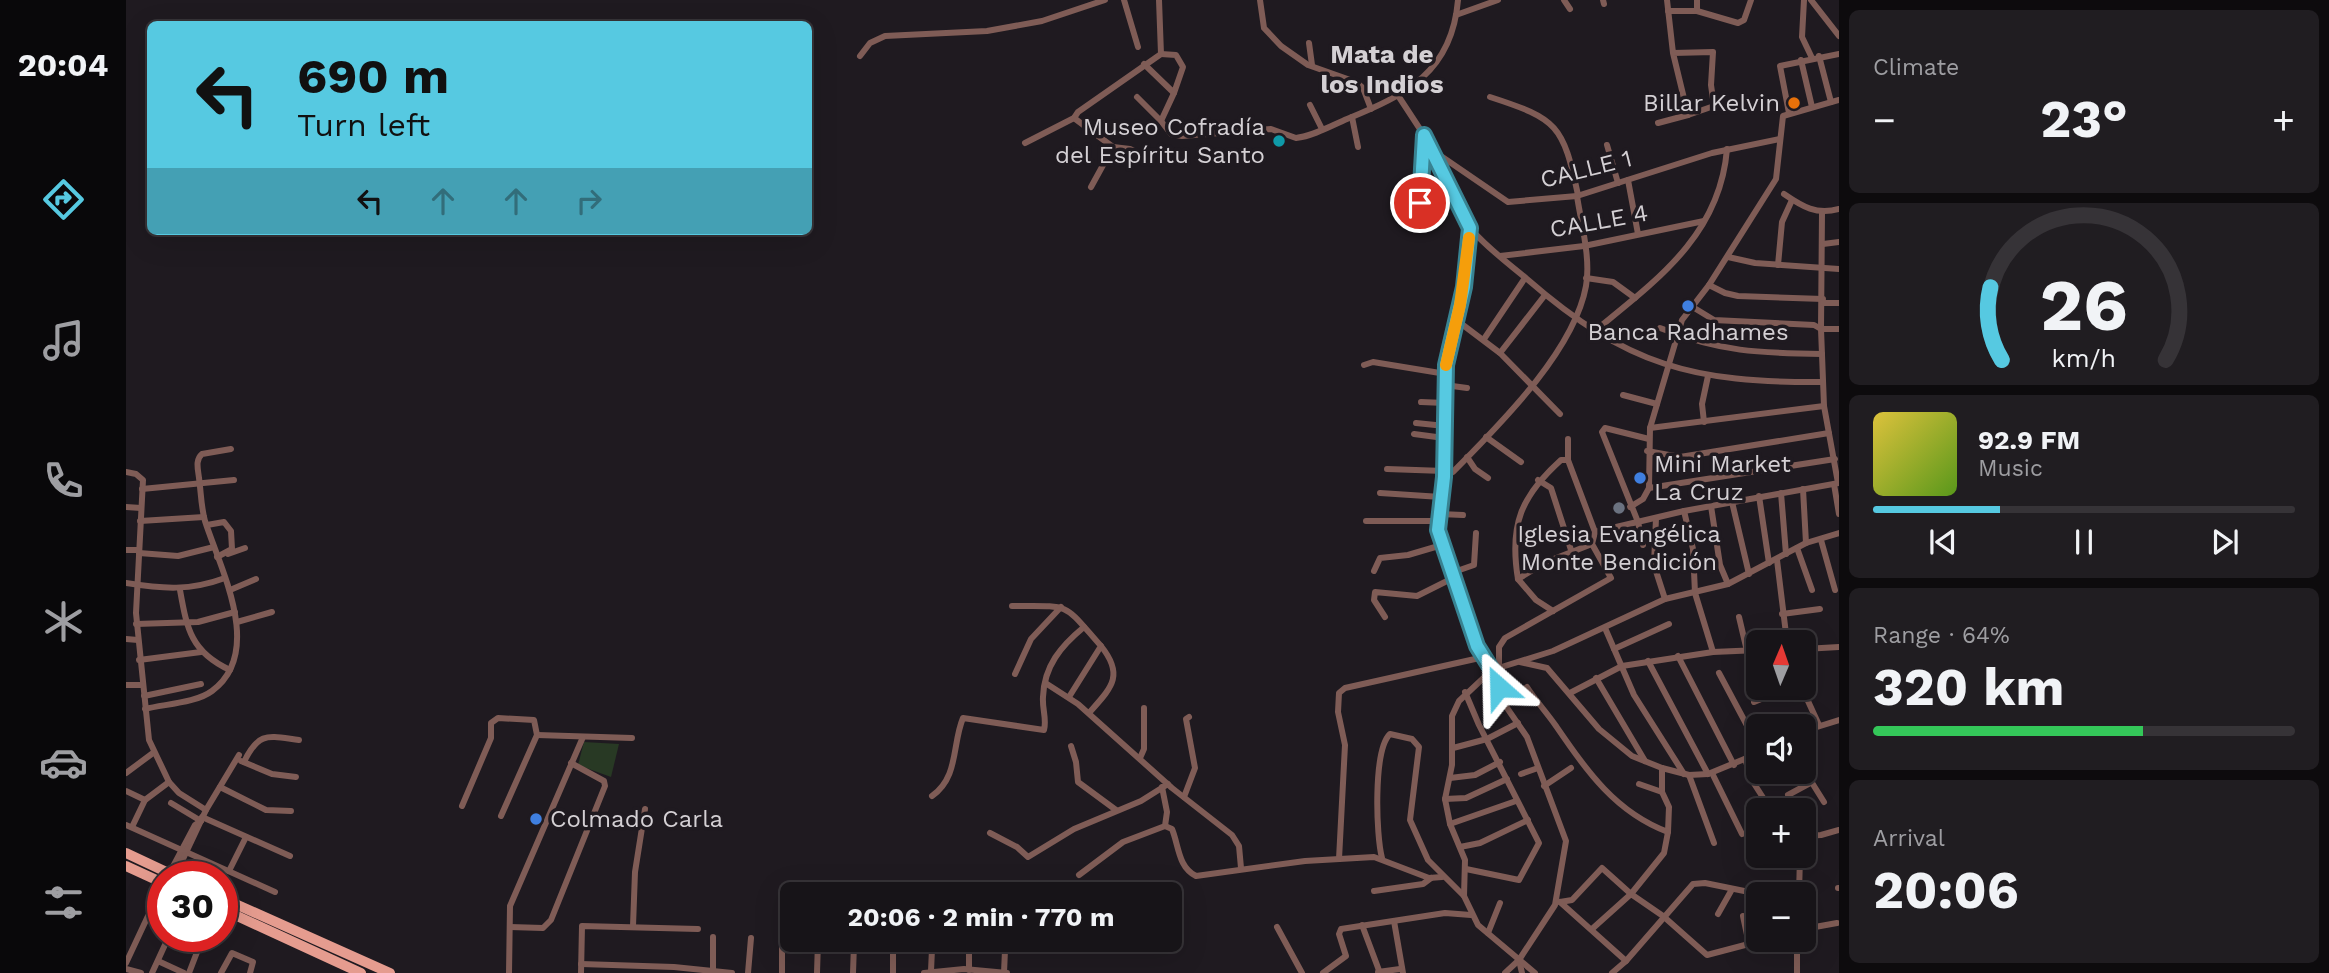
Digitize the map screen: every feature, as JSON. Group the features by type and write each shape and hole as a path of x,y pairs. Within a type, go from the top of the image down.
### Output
{"main road":[{"path":"126,853 147,864"},
{"path":"126,866 147,871"},
{"path":"238,905 390,973"},
{"path":"238,916 361,973"}],"street":[{"path":"860,56 870,43 885,36 987,31 1042,22 1105,0"},
{"path":"1124,0 1138,47"},
{"path":"1159,0 1161,54"},
{"path":"1259,0 1264,28 1281,46 1312,65 1363,88 1371,109"},
{"path":"1137,97 1172,135 1235,134 1271,129 1296,138 1399,97 1427,76 1436,63 1456,15 1458,0"},
{"path":"1456,15 1498,0"},
{"path":"1564,0 1570,9"},
{"path":"1667,0 1672,53 1688,115"},
{"path":"1697,11 1698,0"},
{"path":"1668,11 1697,11 1738,23 1744,20 1751,0"},
{"path":"1787,113 1835,101 1816,57 1802,37 1804,0"},
{"path":"1811,0 1839,36"},
{"path":"1309,43 1312,65"},
{"path":"1658,124 1715,105 1711,82 1714,53 1672,53"},
{"path":"1025,143 1074,118 1078,112 1161,54 1175,55 1182,67 1161,121"},
{"path":"1630,507 1643,499 1649,488 1647,451 1650,428 1677,335 1691,306 1728,257 1776,179 1780,139 1787,113 1778,70 1783,63 1839,54"},
{"path":"1801,60 1812,107"},
{"path":"1144,64 1174,93"},
{"name":"CALLE 1","path":"1399,97 1435,152 1506,201 1577,195 1727,149 1780,139"},
{"path":"1387,469 1444,474 1468,457 1532,388 1574,316 1586,286 1584,246 1570,159 1553,125 1535,111 1490,97"},
{"path":"1310,104 1322,129"},
{"path":"1352,117 1358,146"},
{"path":"1074,118 1113,147 1130,149 1149,159"},
{"path":"1420,221 1424,135"},
{"path":"1607,145 1618,183"},
{"path":"1091,187 1113,147"},
{"path":"1596,331 1677,261 1696,238 1725,177 1727,149"},
{"path":"1435,152 1470,228 1545,295 1626,350 1668,366 1708,376 1753,382 1823,382"},
{"path":"1628,180 1638,234"},
{"path":"1784,194 1822,214 1839,209"},
{"path":"1778,265 1782,222 1792,200"},
{"path":"1822,214 1821,328 1824,407 1835,459 1839,514"},
{"name":"CALLE 4","path":"1500,256 1584,246 1704,221"},
{"path":"1470,228 1467,268 1446,373 1444,474 1439,517 1442,545 1477,646 1496,669"},
{"path":"1823,244 1839,242"},
{"path":"1728,257 1778,265 1839,269"},
{"path":"1484,339 1525,278"},
{"path":"1586,278 1612,282 1635,298"},
{"path":"1709,285 1738,296 1839,303"},
{"path":"1500,353 1545,295"},
{"path":"1691,306 1713,320 1814,325 1839,329"},
{"path":"1455,319 1500,353 1560,414"},
{"path":"1660,328 1728,349 1822,354"},
{"path":"1364,366 1373,362 1446,373"},
{"path":"1704,422 1702,404 1708,376"},
{"path":"1446,385 1467,388"},
{"path":"1623,395 1657,404"},
{"path":"1421,402 1445,403"},
{"path":"1650,428 1824,407"},
{"path":"1416,423 1445,426"},
{"path":"1643,545 1638,522 1602,432 1611,427 1649,439"},
{"path":"1647,451 1681,457 1829,433"},
{"path":"1414,435 1444,439"},
{"path":"1486,436 1521,462"},
{"path":"1505,973 1519,960 1558,900 1566,841 1527,737 1505,705 1496,669 1500,641 1610,580 1592,544 1595,532 1568,460 1568,439"},
{"path":"145,709 202,696 212,691 230,670 237,622 236,611 204,517 199,455 231,449"},
{"path":"1468,457 1475,469 1488,478"},
{"path":"1649,488 1835,459"},
{"path":"1553,611 1536,600 1518,579 1515,541 1519,518 1528,494 1561,460 1568,460"},
{"path":"126,472 140,476 142,489 136,624 145,709 153,753 169,782 203,816"},
{"path":"142,489 234,480"},
{"path":"1538,481 1551,488 1572,553"},
{"path":"1595,532 1759,496 1837,484"},
{"path":"1803,489 1806,543"},
{"path":"1380,493 1441,498"},
{"path":"1781,493 1786,554"},
{"path":"1759,496 1769,564"},
{"path":"1732,502 1749,574"},
{"path":"1711,506 1720,565 1728,584"},
{"path":"126,508 141,508"},
{"path":"1684,511 1693,549 1695,593 1713,652"},
{"path":"1366,521 1462,514"},
{"path":"140,522 204,517"},
{"path":"1656,518 1654,565 1665,599"},
{"path":"207,525 218,522 229,524 233,542 232,549 226,554"},
{"path":"1385,617 1374,600 1374,592 1417,596 1474,565 1476,533"},
{"path":"1535,973 1471,915 1464,896 1466,869 1450,824 1446,799 1453,748 1452,716 1465,692 1496,669 1605,628 1665,599 1728,584 1806,543 1839,533"},
{"path":"1821,540 1835,590"},
{"path":"1518,579 1546,562 1592,544"},
{"path":"1374,571 1380,558 1408,555 1442,545"},
{"path":"126,550 178,556 214,547"},
{"path":"217,557 246,548"},
{"path":"1797,548 1812,590"},
{"path":"1776,560 1785,630"},
{"path":"126,583 180,590 200,588 225,578"},
{"path":"230,590 256,579"},
{"path":"180,590 191,639 201,652 230,670"},
{"path":"1012,606 1061,607 1072,611 1112,660 1115,676 1106,693 1088,713"},
{"path":"1015,674 1031,639 1061,607"},
{"path":"126,610 136,609"},
{"path":"1782,614 1820,609"},
{"path":"136,624 186,622 236,611"},
{"path":"237,622 272,612"},
{"path":"1739,617 1746,647"},
{"path":"1614,649 1668,624"},
{"path":"932,796 941,790 949,774 963,718 1040,732 1045,725 1043,698 1057,651 1084,627"},
{"path":"1605,628 1634,695 1686,774 1714,842"},
{"path":"126,639 138,640"},
{"path":"1069,697 1101,646"},
{"path":"1816,648 1839,647"},
{"path":"1570,693 1622,666 1678,656 1746,651"},
{"path":"139,660 201,652"},
{"path":"1678,656 1734,765"},
{"path":"1339,859 1345,745 1338,712 1339,693 1345,688 1392,675 1484,657"},
{"path":"1648,661 1742,834"},
{"path":"1520,662 1547,668 1599,729 1645,762 1686,774 1710,773 1745,760 1764,798"},
{"path":"1719,673 1746,726"},
{"path":"1596,678 1645,762"},
{"path":"144,696 201,684"},
{"path":"1047,684 1069,697 1140,758 1165,785 1184,797 1237,841 1241,868"},
{"path":"126,685 142,685"},
{"path":"1527,687 1578,762 1606,793 1646,824 1668,832"},
{"path":"1465,692 1539,846 1519,880 1466,869"},
{"path":"1754,702 1759,700"},
{"path":"1807,700 1818,725 1839,720"},
{"path":"1140,758 1144,749 1144,708"},
{"path":"1184,797 1195,768 1186,719 1189,717"},
{"path":"462,806 489,743 494,720 534,720 537,735 501,816"},
{"path":"1453,748 1487,739 1518,723"},
{"path":"1382,858 1377,826 1381,767 1386,738 1390,734 1412,739 1419,747 1410,820 1429,860 1442,877 1464,896"},
{"path":"537,735 632,738"},
{"path":"244,762 258,739 265,737 299,740"},
{"path":"509,973 512,901 583,737"},
{"path":"1071,746 1078,782 1116,810"},
{"path":"126,773 153,753"},
{"path":"179,861 238,757 271,774 296,777"},
{"path":"1450,778 1475,775 1500,762"},
{"path":"510,927 542,928 551,920 605,786 604,781 571,763"},
{"path":"1521,774 1538,768"},
{"path":"1544,786 1571,768"},
{"path":"1592,929 1631,894 1664,853 1669,807 1662,792 1662,768"},
{"path":"1446,799 1466,798 1507,779"},
{"path":"169,782 145,800 129,826 208,861"},
{"path":"1639,784 1662,792"},
{"path":"1788,795 1808,784"},
{"path":"1813,784 1824,802"},
{"path":"990,833 1017,847 1028,857 1074,829 1141,801 1165,785"},
{"path":"1165,785 1165,826"},
{"path":"220,787 266,810 291,811"},
{"path":"126,791 145,800"},
{"path":"1450,824 1516,801"},
{"path":"171,803 290,856"},
{"path":"633,926 635,872 645,809"},
{"path":"1460,847 1480,843 1528,820"},
{"path":"1165,826 1172,830 1178,852 1189,872 1202,876 1241,868 1382,858 1430,878 1442,877"},
{"path":"1079,875 1115,847 1165,826"},
{"path":"1816,835 1839,830"},
{"path":"234,861 246,836"},
{"path":"1558,900 1572,900 1602,869 1631,894 1663,916 1707,955 1746,945"},
{"path":"238,875 275,892"},
{"path":"1374,891 1423,884 1430,878"},
{"path":"1612,973 1626,961 1693,884 1705,883 1746,893"},
{"path":"1718,914 1731,891"},
{"path":"1558,900 1626,961"},
{"path":"1488,933 1498,916 1500,903"},
{"path":"1322,973 1346,956 1339,930 1445,913 1471,915"},
{"path":"1743,916 1746,930"},
{"path":"141,973 126,966 147,918"},
{"path":"1362,925 1379,973 1402,972 1394,921"},
{"path":"1816,927 1837,923"},
{"path":"581,973 582,926 698,929"},
{"path":"1277,927 1302,973"},
{"path":"713,937 713,970"},
{"path":"748,973 751,937"},
{"path":"152,973 162,952"},
{"path":"158,961 186,973 197,952"},
{"path":"782,952 782,973"},
{"path":"817,973 818,952"},
{"path":"853,973 854,952"},
{"path":"892,973 893,952"},
{"path":"931,952 928,972 969,970 1006,973 1005,952"},
{"path":"969,970 970,952"},
{"path":"1797,952 1797,973"},
{"path":"221,973 232,953 253,962 250,973"},
{"path":"1519,960 1522,973"},
{"path":"581,964 622,970 713,970 731,973"}],"green space":[{"path":"584,742 619,744 611,777 578,765"}],"slow traffic":[{"path":"1446,365 1467,268 1469,238"}],"place":[{"name":"Billar Kelvin","path":"1794,103"},
{"name":"Museo Cofradía del Espíritu Santo","path":"1279,141"},
{"name":"Banca Radhames","path":"1688,306"},
{"name":"Mini Market La Cruz","path":"1640,478"},
{"name":"Iglesia Evangélica Monte Bendición","path":"1619,508"},
{"name":"Colmado Carla","path":"536,819"}],"district":[{"name":"Mata de los Indios","path":"1382,69"}],"route":[{"path":"1420,203 1424,135 1435,152 1470,228 1464,287 1446,365 1444,477 1438,530 1477,646 1499,687"}]}
